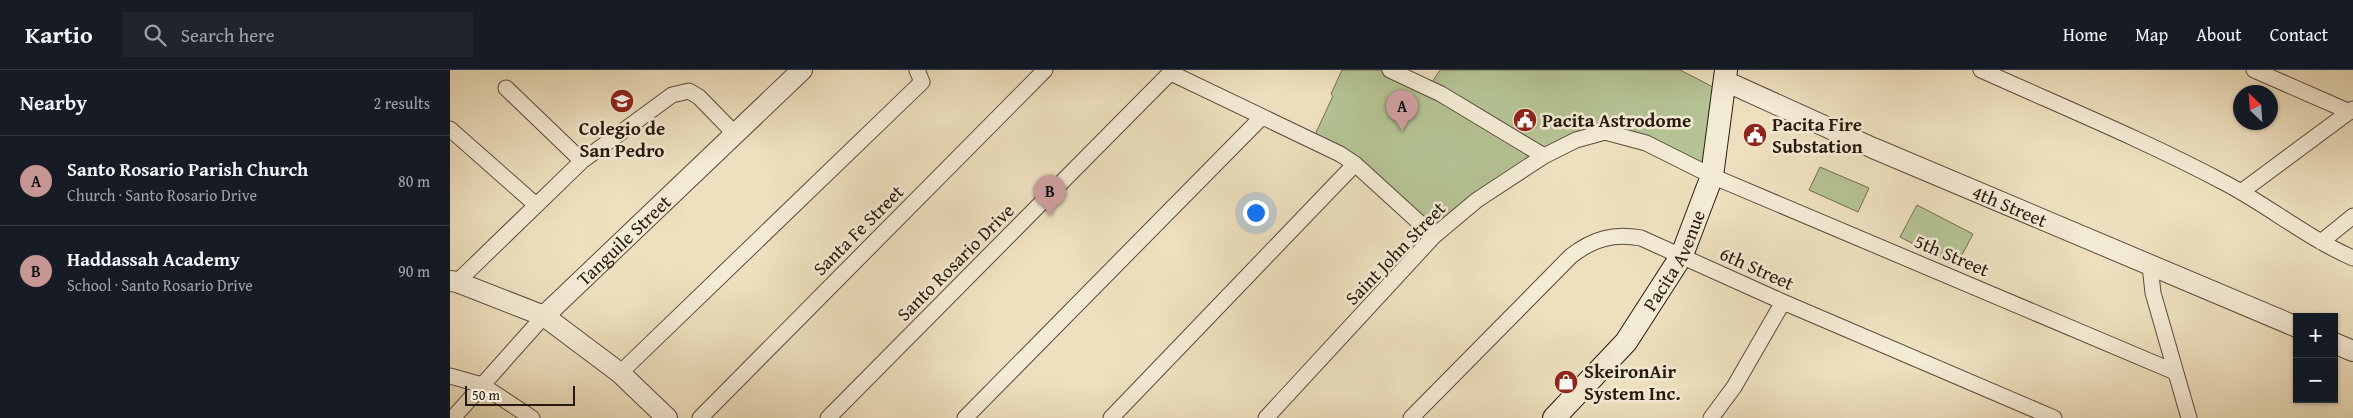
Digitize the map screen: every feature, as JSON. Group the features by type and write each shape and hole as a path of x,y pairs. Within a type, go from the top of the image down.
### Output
{"main road":[{"name":"Pacita Avenue","path":"1554,418 1626,342 1682,256 1712,176 1726,75"}],"street":[{"name":"Tanguile Street","path":"453,418 544,316 802,70"},
{"path":"620,373 922,82 918,70"},
{"name":"Santa Fe Street","path":"700,418 1045,70"},
{"path":"1390,70 1441,94 1544,156"},
{"path":"1981,70 2172,155 2241,192 2322,242 2353,258"},
{"path":"2254,70 2351,110"},
{"path":"1172,72 1340,154 1355,164 1434,236"},
{"name":"Santo Rosario Drive","path":"828,418 1172,72"},
{"name":"4th Street","path":"1726,75 1882,152 2293,325"},
{"path":"506,88 582,161"},
{"path":"667,418 620,373 544,316 453,282 582,161 672,94 689,91 699,97 735,134"},
{"path":"2241,192 2351,110"},
{"path":"965,418 1262,117"},
{"path":"450,129 536,206"},
{"name":"Saint John Street","path":"1266,418 1434,236 1477,200 1544,156 1576,140 1605,132 1646,143 1712,176"},
{"path":"1111,418 1355,164"},
{"name":"5th Street","path":"1712,176 2175,372"},
{"path":"2322,242 2353,216"},
{"name":"6th Street","path":"1411,418 1571,256 1586,244 1606,237 1624,235 1641,238 1783,302 2054,418"},
{"path":"2150,266 2153,293 2189,418"},
{"path":"1711,418 1734,387 1783,302"},
{"path":"2338,345 2353,351"},
{"path":"450,376 482,385 532,418"}],"green space":[{"path":"1342,70 1389,70 1540,155 1433,228 1313,139 1333,96 1331,94"},
{"path":"1440,70 1680,70 1713,87 1709,175 1604,130 1544,156 1431,84"},
{"path":"1820,167 1869,188 1858,212 1809,190"},
{"path":"1917,205 1973,234 1956,266 1900,237"}],"place":[{"name":"Colegio de San Pedro","path":"622,101"},
{"name":"Pacita Astrodome","path":"1525,120"},
{"name":"Santo Rosario Parish Church","path":"1402,131"},
{"name":"Pacita Fire Substation","path":"1755,135"},
{"name":"Haddassah Academy","path":"1050,216"},
{"name":"SkeironAir System Inc.","path":"1566,382"}]}
